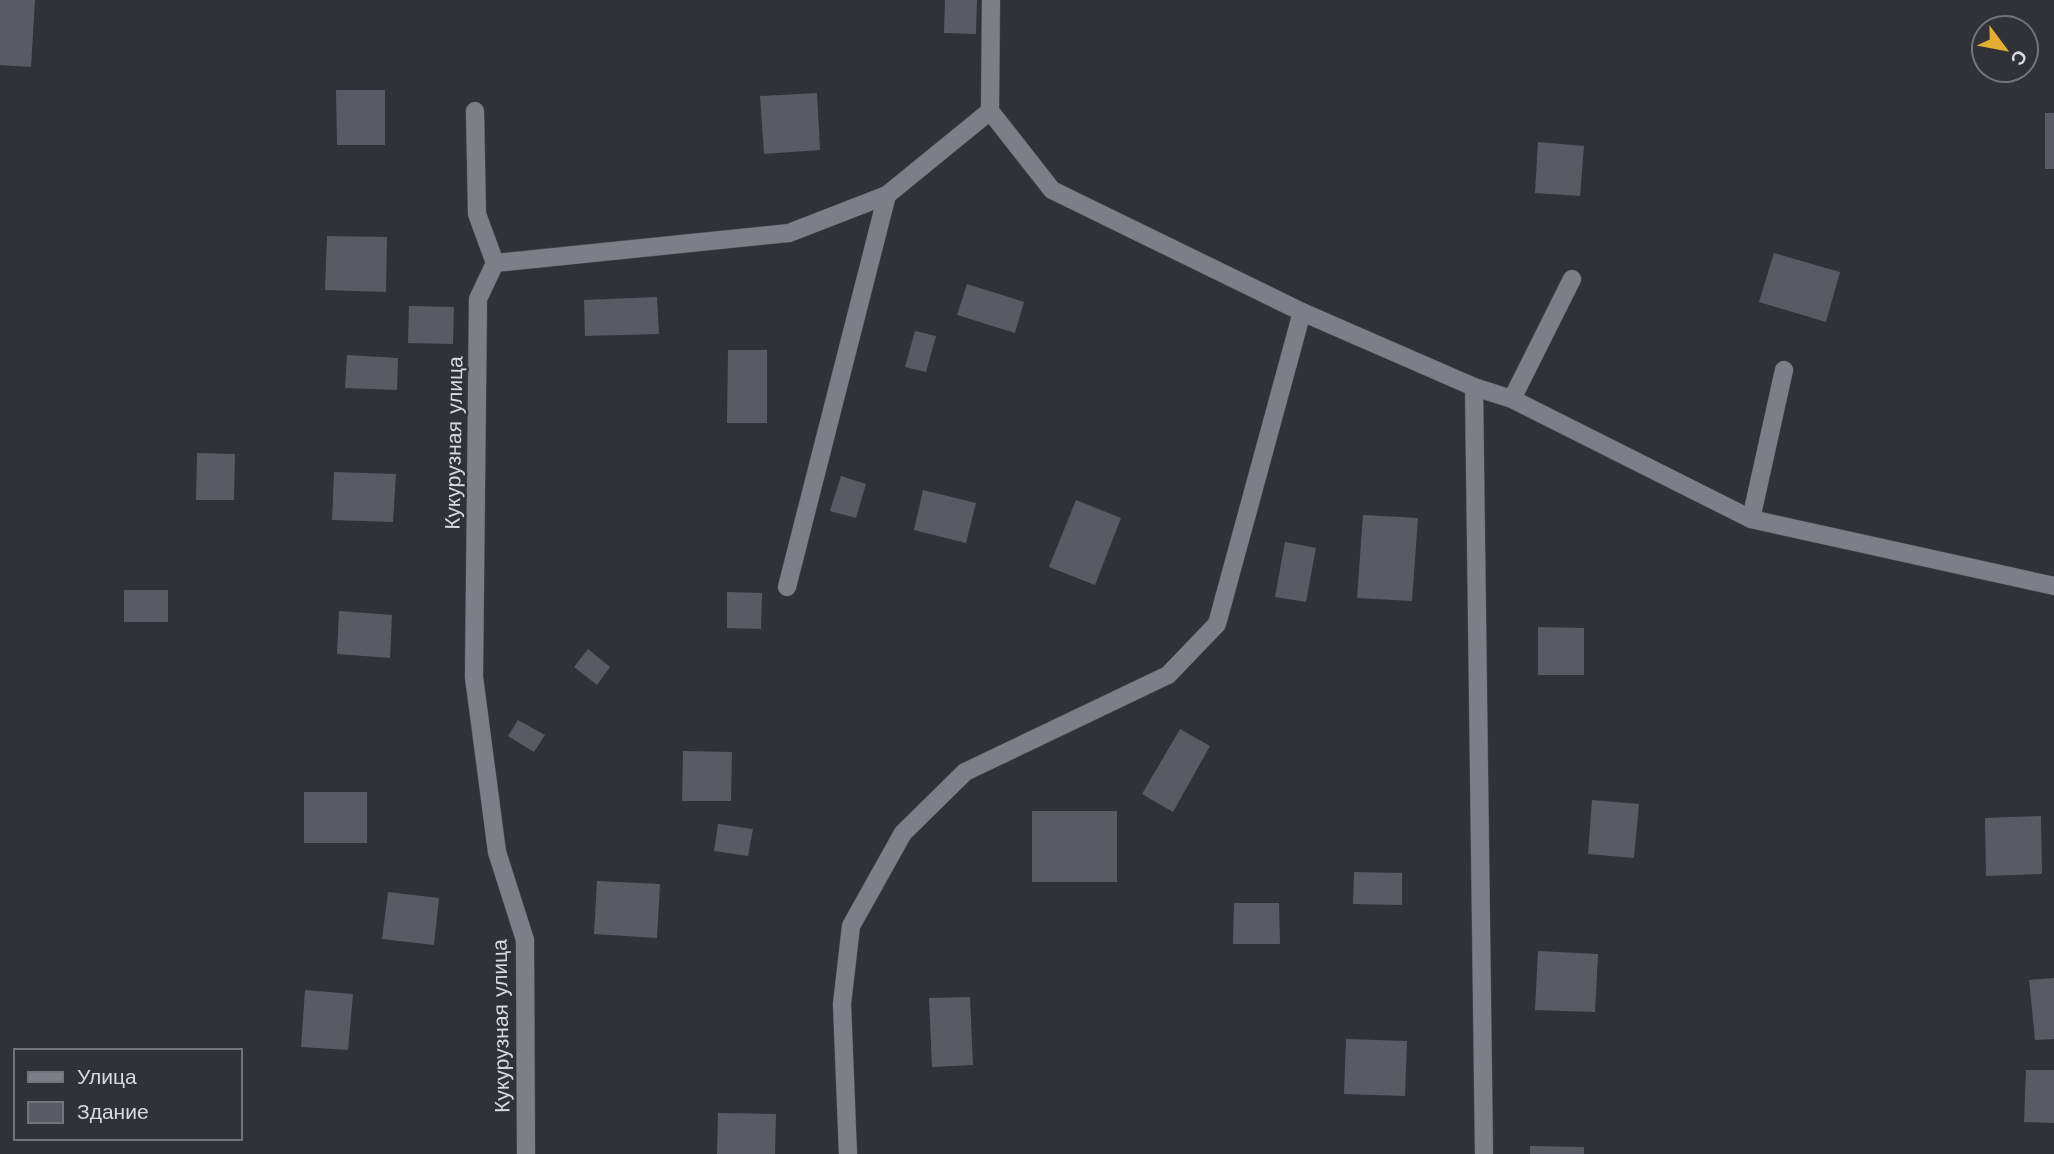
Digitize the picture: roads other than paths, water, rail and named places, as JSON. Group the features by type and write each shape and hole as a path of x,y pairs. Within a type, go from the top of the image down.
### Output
{"street":[{"path":"992,0 990,111 1052,190 1302,312 1474,387 1512,400 1751,519 2054,586"},
{"path":"475,111 477,214 495,263 789,233 887,195 990,111"},
{"path":"787,587 887,195"},
{"name":"Кукурузная улица","path":"495,263 478,299 474,677 497,852 526,940 526,1154"},
{"path":"1512,400 1572,279"},
{"path":"848,1154 842,1004 851,926 903,832 965,772 1168,675 1217,624 1302,312"},
{"path":"1751,519 1784,370"},
{"path":"1474,387 1484,1154"}]}
